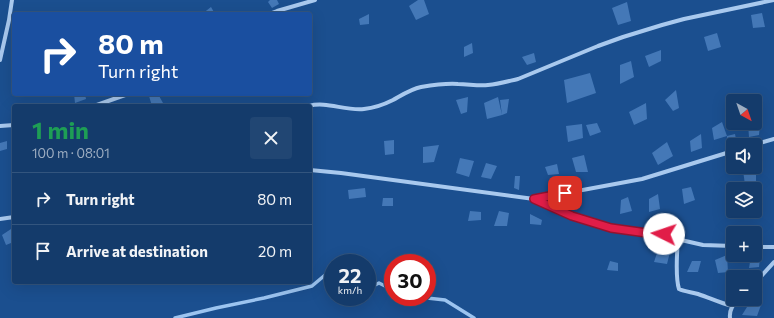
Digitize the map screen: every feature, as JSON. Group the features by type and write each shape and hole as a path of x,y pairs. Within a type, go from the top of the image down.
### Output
{"street":[{"path":"0,60 12,0"},
{"path":"274,12 314,0"},
{"path":"312,106 323,104 343,108 365,109 375,107 419,88 437,85 487,85 503,83 518,79 617,39 662,25 774,0"},
{"path":"100,104 122,96"},
{"path":"0,126 12,125"},
{"path":"762,142 774,139"},
{"path":"534,199 642,179 726,153"},
{"path":"312,170 534,199 572,216 611,228 664,234 703,245 726,246"},
{"path":"0,219 12,217"},
{"path":"678,238 677,276 679,289 696,293 726,304"},
{"path":"762,247 774,247"},
{"path":"762,275 774,262"},
{"path":"730,318 732,306"}],"building":[{"path":"270,0 277,0 279,4 272,8 268,2"},
{"path":"418,0 424,0 429,14 416,20 409,6"},
{"path":"627,2 631,21 618,25 612,8"},
{"path":"211,7 214,12 205,12"},
{"path":"762,13 765,27 753,28 751,15"},
{"path":"369,14 369,24 360,25 359,19"},
{"path":"717,33 721,47 708,51 704,37"},
{"path":"472,43 473,53 464,57 464,47"},
{"path":"661,50 661,61 649,67 645,56"},
{"path":"534,53 536,62 527,65 522,57"},
{"path":"631,61 634,77 620,84 620,65"},
{"path":"590,73 596,93 567,103 564,80"},
{"path":"676,90 679,108 673,111 665,100"},
{"path":"74,96 85,96 86,99 75,103"},
{"path":"149,96 159,96 163,103 161,104 151,104"},
{"path":"468,97 467,112 461,114 456,100"},
{"path":"498,97 502,115 487,119 484,103"},
{"path":"509,99 507,113 502,115 500,100"},
{"path":"646,103 647,119 634,125 629,112"},
{"path":"722,122 727,136 714,140 712,128"},
{"path":"597,123 601,132 590,136 586,125"},
{"path":"582,124 583,138 568,142 566,126"},
{"path":"748,130 759,130 759,135 749,137"},
{"path":"701,134 702,148 691,152 690,141"},
{"path":"735,134 736,138 727,138 727,136"},
{"path":"394,140 394,154 385,155 384,141"},
{"path":"7,141 7,149 0,151 0,143"},
{"path":"667,142 673,156 658,165 652,153"},
{"path":"439,145 434,162 423,163 423,147"},
{"path":"584,155 588,172 576,172 572,158"},
{"path":"460,158 474,161 469,177 456,173"},
{"path":"486,163 497,166 491,179 481,177"},
{"path":"557,164 559,174 548,175 545,167"},
{"path":"744,174 756,174 756,182 745,182"},
{"path":"515,176 520,176 519,190 514,188"},
{"path":"691,187 695,200 684,204 682,189"},
{"path":"365,188 366,197 349,199 348,190"},
{"path":"658,194 660,209 649,212 649,199"},
{"path":"628,197 632,211 620,214 621,200"},
{"path":"383,198 393,198 393,206 382,206"},
{"path":"470,211 481,212 481,220 468,221"},
{"path":"499,211 509,213 507,226 494,226"},
{"path":"530,214 542,220 541,225 530,224"},
{"path":"11,229 11,243 6,245 2,235"},
{"path":"659,247 671,248 667,264 654,262"},
{"path":"726,255 728,270 726,270 726,272 718,273 715,260"},
{"path":"610,261 618,263 618,271 607,270"},
{"path":"692,261 701,261 698,272 687,272"},
{"path":"750,262 760,262 759,267 749,268"},
{"path":"748,306 761,306 757,316 742,315"}],"waterway":[{"path":"175,318 312,286 324,276"},
{"path":"376,284 379,283 384,286"},
{"path":"436,299 445,300 474,318"}],"route":[{"path":"565,193 534,199 572,216 611,228 664,234"}]}
